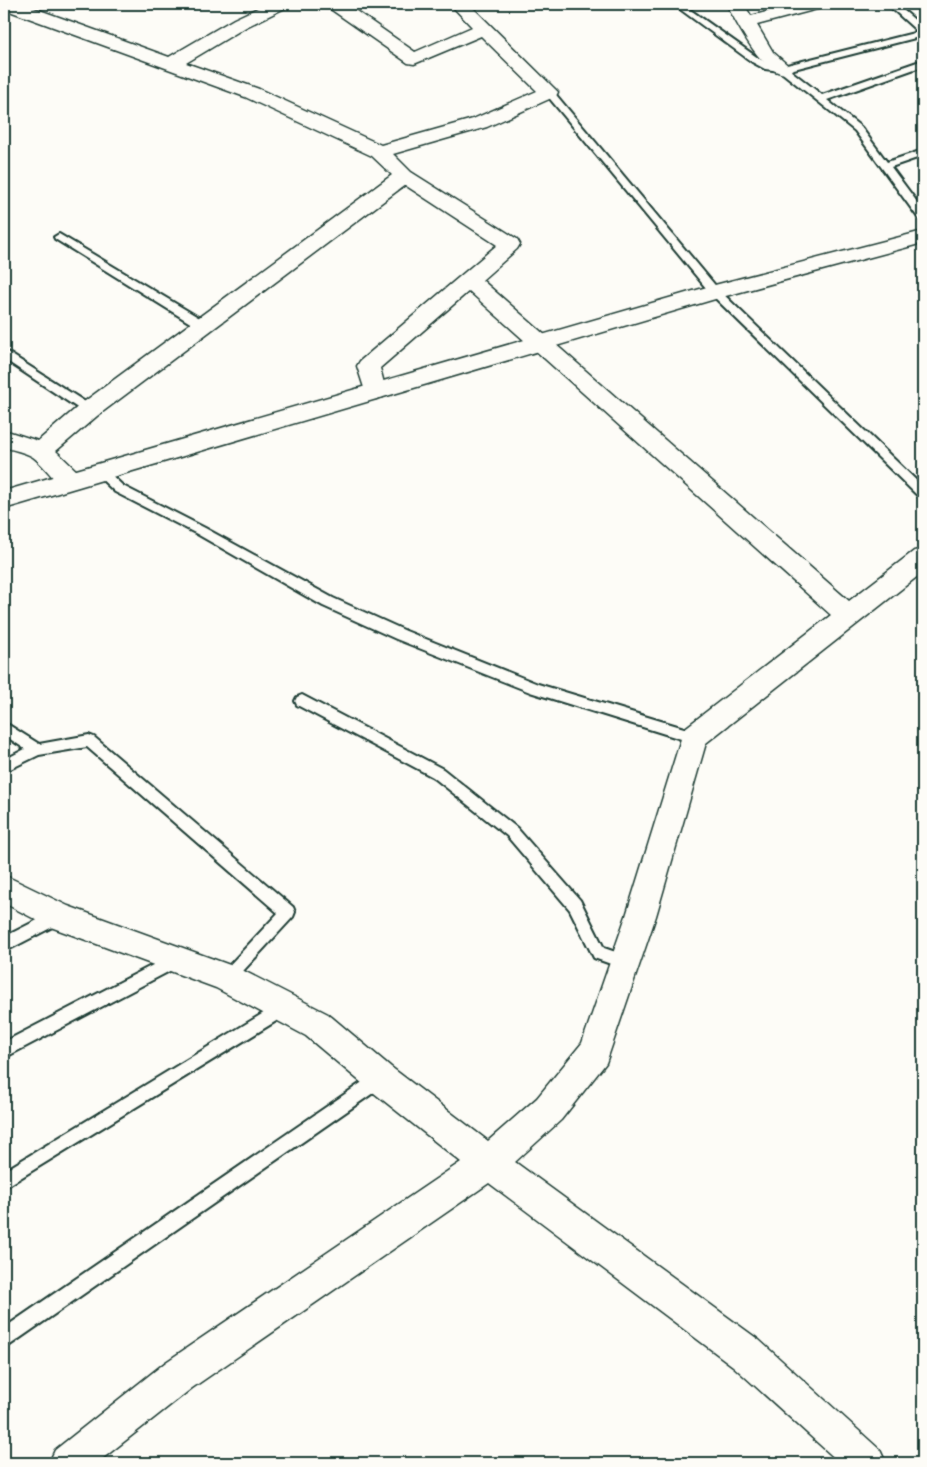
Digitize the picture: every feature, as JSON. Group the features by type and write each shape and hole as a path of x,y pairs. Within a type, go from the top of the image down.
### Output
{"street":[{"path":"8,4 252,93 379,152 404,176 510,244 368,366 375,392"},
{"path":"170,64 240,22 279,4"},
{"path":"335,4 414,59 484,28"},
{"path":"379,152 480,123 549,92 459,4"},
{"path":"736,4 766,55 783,69"},
{"path":"747,22 815,4"},
{"path":"41,451 89,410 404,176"},
{"path":"4,500 100,470 375,392 715,292 923,237"},
{"path":"469,280 849,616"},
{"path":"4,438 41,451 71,480"},
{"path":"68,1463 179,1375 489,1163 548,1109 595,1052 641,916 694,737 923,558"},
{"path":"4,888 59,916 227,978 316,1025 380,1078 489,1163 746,1353 866,1463"}],"lane":[{"path":"677,4 749,56 768,67 783,69 923,32"},
{"path":"892,4 923,32"},
{"path":"820,99 923,63"},
{"path":"783,69 858,129 923,217"},
{"path":"549,92 715,292 923,494"},
{"path":"885,166 923,153"},
{"path":"59,237 204,326"},
{"path":"4,354 89,410"},
{"path":"100,470 119,489 328,602 393,632 536,688 694,737"},
{"path":"302,701 438,773 512,832 575,905 599,953 625,962"},
{"path":"4,728 37,750"},
{"path":"4,766 37,750 89,741 288,912 227,978"},
{"path":"4,945 59,916"},
{"path":"4,1050 178,959"},
{"path":"4,1180 285,1007"},
{"path":"4,1339 380,1078"}]}
